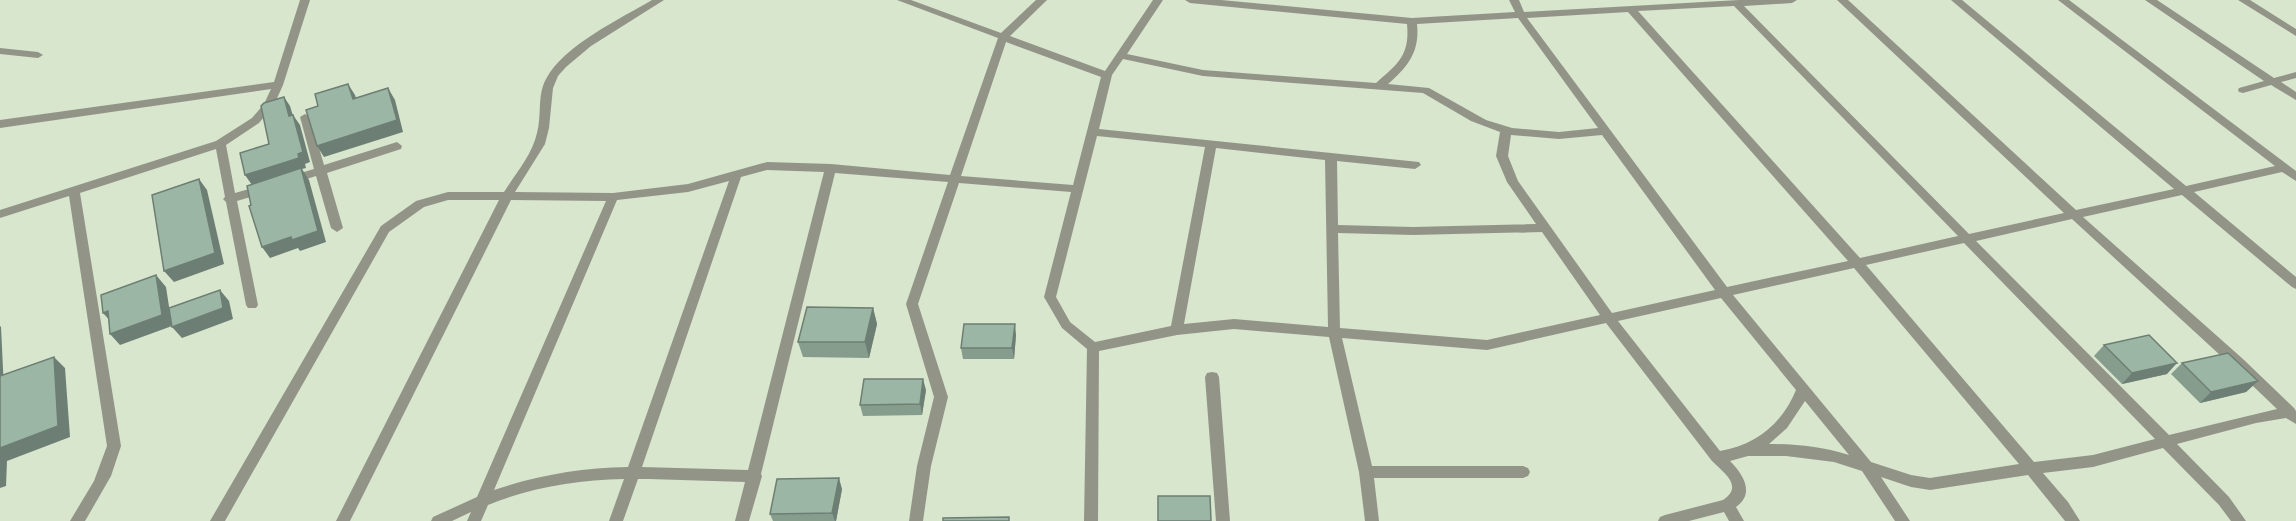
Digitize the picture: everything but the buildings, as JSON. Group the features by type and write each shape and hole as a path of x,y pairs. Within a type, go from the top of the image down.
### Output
{"street":[{"path":"0,214 219,144 241,132 266,112 278,85 305,0"},
{"path":"343,521 507,196 537,148 545,118 546,90 554,74 568,58 659,0"},
{"path":"916,521 924,466 941,397 912,304 1003,37 1042,0"},
{"path":"1093,347 1066,325 1050,297 1107,75 1158,0"},
{"path":"1190,0 1412,21 1712,3 1738,5 1792,0"},
{"path":"1514,0 1521,16 1724,293 1866,466 1904,521"},
{"path":"1842,0 2293,416"},
{"path":"1956,0 2296,284"},
{"path":"2063,0 2296,177"},
{"path":"2150,0 2296,97"},
{"path":"2243,0 2296,33"},
{"path":"906,1 1107,75"},
{"path":"1738,5 2167,442 2224,501 2239,521"},
{"path":"1631,9 1857,263 2031,468 2073,521"},
{"path":"1380,85 1409,58 1415,38 1412,21"},
{"path":"0,51 38,55"},
{"path":"1122,56 1203,73 1295,82 1380,85 1425,90 1440,95 1481,122 1506,130 1568,137 1605,131"},
{"path":"2243,90 2296,75"},
{"path":"0,124 278,85"},
{"path":"305,117 337,228"},
{"path":"1506,130 1502,156 1513,182 1609,318 1717,456 1737,477 1740,490 1736,499 1727,506 1665,521"},
{"path":"1092,132 1415,165"},
{"path":"219,144 252,305"},
{"path":"1177,330 1211,144"},
{"path":"229,199 397,146"},
{"path":"1331,157 1334,332 1365,472 1372,521"},
{"path":"217,521 385,229 420,204 442,197 613,197 688,188 767,166 831,168 1077,189"},
{"path":"742,521 831,168"},
{"path":"1093,347 1177,330 1234,324 1487,345 2285,168"},
{"path":"616,521 737,173"},
{"path":"74,190 114,446 108,468 97,492 77,521"},
{"path":"474,521 613,197"},
{"path":"1332,229 1413,231 1546,228"},
{"path":"1091,521 1093,347"},
{"path":"1212,377 1222,521"},
{"path":"1748,450 1766,439 1797,406 1803,390"},
{"path":"1717,456 1748,450 1786,450 1834,456 1911,481 1930,484 2031,468 2093,462 2256,418 2293,416"},
{"path":"1365,472 1523,471"},
{"path":"438,521 482,501 524,487 585,475 755,476"},
{"path":"1727,506 1737,521"}]}
